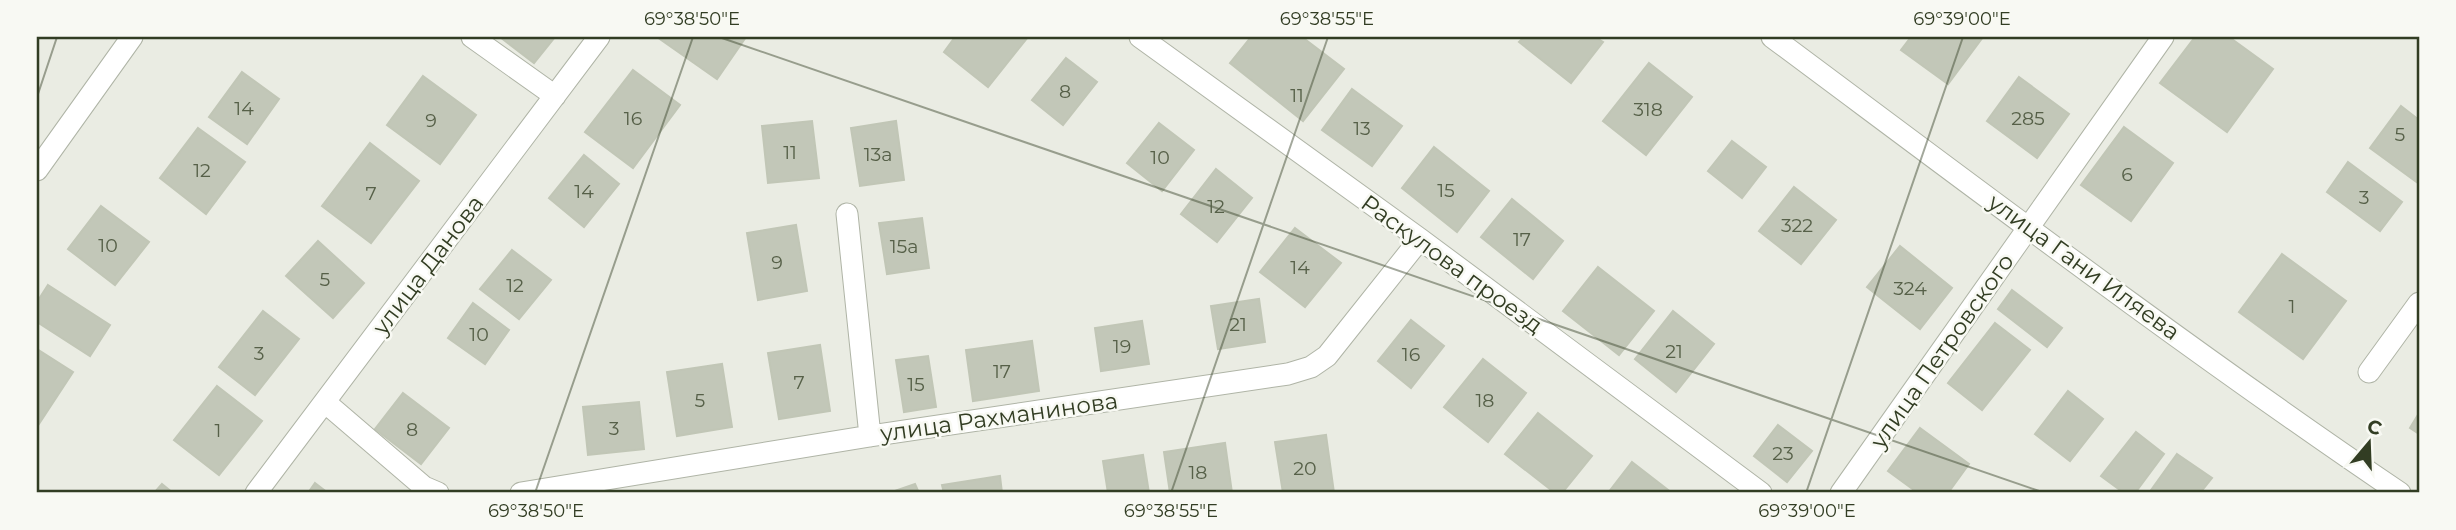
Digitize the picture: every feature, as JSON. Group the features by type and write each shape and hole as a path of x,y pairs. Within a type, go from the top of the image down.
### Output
{"street":[{"path":"37,170 132,37"},
{"path":"472,37 555,96"},
{"name":"улица Данова","path":"256,493 599,37"},
{"name":"Раскулова проезд","path":"1140,37 1420,239 1761,493"},
{"name":"улица Гани Иляева","path":"1772,37 2028,227 2322,440 2400,493"},
{"name":"улица Петровского","path":"1841,493 2163,37"},
{"path":"847,214 870,436"},
{"name":"улица Рахманинова","path":"521,493 870,436 1288,374 1311,367 1327,356 1420,239"},
{"path":"2369,372 2419,303"},
{"path":"326,403 424,487 438,493"}],"building":[{"path":"500,37 555,37 534,63"},
{"path":"657,37 746,37 717,79"},
{"path":"955,37 1028,37 988,87 944,52"},
{"path":"1251,37 1302,37 1344,69 1303,121 1230,63"},
{"path":"1524,37 1595,37 1603,42 1571,83 1519,42"},
{"path":"1911,37 1983,37 1948,84 1901,50"},
{"path":"2195,37 2229,37 2273,69 2227,132 2160,83"},
{"path":"1066,58 1097,82 1063,125 1032,100"},
{"path":"1649,63 1692,97 1646,155 1603,121"},
{"path":"633,70 680,105 633,168 585,132"},
{"path":"242,72 279,99 247,144 209,117"},
{"path":"423,76 476,115 440,164 387,125"},
{"path":"2019,77 2069,114 2037,158 1987,121"},
{"path":"1352,89 1402,126 1372,166 1322,130"},
{"path":"2401,106 2419,120 2418,183 2370,148"},
{"path":"812,121 819,178 768,183 762,126"},
{"path":"896,121 904,180 860,186 851,128"},
{"path":"1159,123 1194,150 1162,191 1127,163"},
{"path":"2124,127 2173,163 2131,221 2081,185"},
{"path":"198,128 245,162 206,214 160,178"},
{"path":"1732,141 1766,167 1742,198 1708,171"},
{"path":"370,143 419,181 371,243 322,206"},
{"path":"1434,147 1489,191 1457,232 1402,188"},
{"path":"584,155 619,184 584,227 549,198"},
{"path":"2348,162 2402,202 2380,231 2327,192"},
{"path":"1216,169 1252,198 1217,242 1181,214"},
{"path":"1794,187 1836,220 1801,264 1759,231"},
{"path":"1512,199 1563,241 1533,279 1481,237"},
{"path":"101,206 149,242 115,285 68,249"},
{"path":"922,218 929,268 887,274 879,223"},
{"path":"796,225 807,291 758,300 747,233"},
{"path":"1295,228 1341,263 1305,307 1260,272"},
{"path":"318,241 364,283 333,318 286,276"},
{"path":"1900,246 1952,288 1920,329 1867,287"},
{"path":"512,250 551,280 519,319 480,289"},
{"path":"2282,254 2346,301 2303,359 2239,312"},
{"path":"1598,267 1654,311 1619,355 1563,311"},
{"path":"48,285 110,325 90,356 37,322 37,302"},
{"path":"2012,290 2062,328 2047,347 1998,309"},
{"path":"1259,299 1265,342 1218,349 1211,306"},
{"path":"473,303 509,330 485,364 448,338"},
{"path":"263,311 299,339 255,395 219,367"},
{"path":"1673,311 1714,344 1676,392 1635,359"},
{"path":"1411,320 1444,346 1411,388 1378,361"},
{"path":"1142,321 1149,364 1101,371 1095,328"},
{"path":"1995,323 2030,350 1982,410 1948,383"},
{"path":"1032,341 1039,391 973,401 966,350"},
{"path":"820,345 830,411 779,419 768,353"},
{"path":"37,349 73,372 37,427"},
{"path":"928,356 936,407 904,412 896,360"},
{"path":"1483,359 1526,393 1488,442 1444,407"},
{"path":"722,364 732,427 677,436 667,372"},
{"path":"217,386 262,421 219,475 174,440"},
{"path":"2068,391 2103,419 2070,461 2035,434"},
{"path":"403,393 449,428 421,464 375,429"},
{"path":"639,402 644,449 588,455 583,407"},
{"path":"1538,413 1592,456 1562,493 1555,493 1505,454"},
{"path":"2419,413 2419,434 2410,428"},
{"path":"1778,425 1812,451 1787,482 1754,456"},
{"path":"1920,428 1969,464 1948,493 1918,493 1888,471"},
{"path":"2136,432 2164,454 2135,493 2124,493 2101,476"},
{"path":"1326,435 1334,493 1283,493 1275,442"},
{"path":"1225,443 1232,493 1170,493 1164,452"},
{"path":"2177,454 2212,478 2200,493 2149,493"},
{"path":"1143,455 1149,493 1108,493 1103,461"},
{"path":"1632,462 1672,493 1608,493"},
{"path":"1000,476 1002,493 944,493 942,485"},
{"path":"315,483 328,493 308,493"},
{"path":"162,484 173,493 154,493"},
{"path":"915,484 919,493 889,493"}]}
